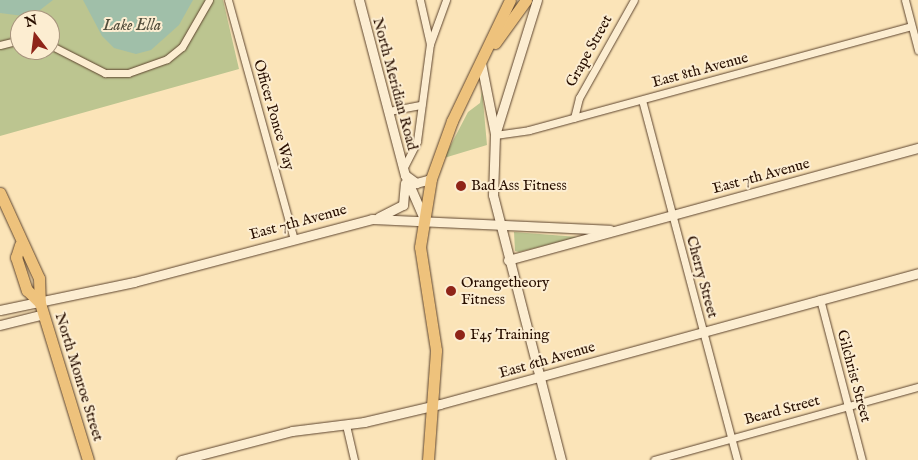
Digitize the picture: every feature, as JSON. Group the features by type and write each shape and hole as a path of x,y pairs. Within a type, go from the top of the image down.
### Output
{"main road":[{"path":"428,460 436,350 428,283 425,221 431,178 452,121 510,0"},
{"path":"481,63 526,0"},
{"name":"North Monroe Street","path":"0,193 20,245 30,252 41,285 42,308 88,460"}],"street":[{"path":"60,50 105,73 128,73 166,59 182,47 209,0"},
{"name":"Officer Ponce Way","path":"228,0 294,236"},
{"name":"North Meridian Road","path":"359,0 404,172 425,221"},
{"path":"420,0 430,44"},
{"path":"431,178 416,183 404,172 417,141 430,44 446,0"},
{"path":"495,134 537,0"},
{"name":"Grape Street","path":"574,118 583,90 634,0"},
{"path":"904,0 918,50"},
{"name":"East 8th Avenue","path":"495,134 574,118 911,26"},
{"path":"481,63 495,134 493,195 498,224 562,460"},
{"name":"Cherry Street","path":"642,100 737,460"},
{"path":"389,110 421,105"},
{"name":"East 7th Avenue","path":"508,260 610,230 918,148"},
{"name":"North Meridian Road","path":"372,219 403,204 404,172"},
{"name":"East 7th Avenue","path":"0,325 42,308 294,236 372,219 610,230"},
{"name":"East 6th Avenue","path":"181,460 292,431 346,425 433,406 918,273"},
{"name":"Gilchrist Street","path":"820,299 862,460"},
{"name":"East 7th Avenue","path":"0,310 42,308"},
{"name":"Beard Street","path":"654,460 918,387"},
{"path":"346,425 354,460"}],"green space":[{"path":"0,0 223,0 239,69 0,136"},
{"path":"482,90 487,145 444,158 468,112 480,103"},
{"path":"514,232 578,237 519,252 515,251"}],"water":[{"path":"0,0 53,0 40,10 10,10 10,14 0,13"},
{"name":"Lake Ella","path":"83,0 193,0 179,25 151,50 136,54 114,48 102,36"}],"place":[{"name":"Bad Ass Fitness","path":"461,186"},
{"name":"Orangetheory Fitness","path":"451,291"},
{"name":"F45 Training","path":"460,335"}]}
